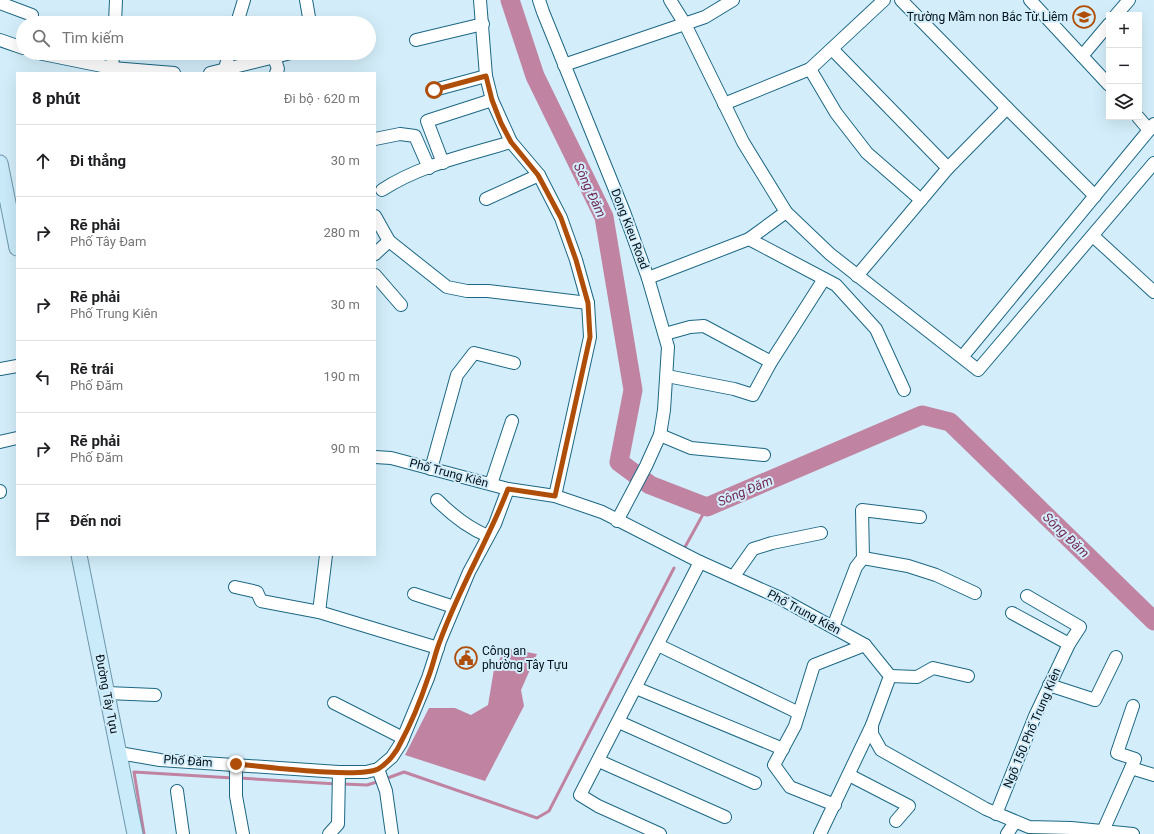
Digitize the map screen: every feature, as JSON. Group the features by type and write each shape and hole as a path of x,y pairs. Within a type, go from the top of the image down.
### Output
{"main road":[{"path":"0,163 16,243"},
{"name":"Đường Tây Tựu","path":"79,556 135,834"}],"street":[{"path":"115,16 116,0"},
{"path":"240,16 244,0"},
{"path":"306,0 309,16"},
{"path":"480,0 486,76 492,100 511,142 538,175 561,218 576,260 588,303 590,337 555,496"},
{"name":"Dong Kieu Road","path":"539,0 624,212 648,278 656,310 668,347 667,376 660,435 646,466 617,520"},
{"path":"670,0 685,24 743,142 786,212 830,254 963,356 978,370 1154,163"},
{"path":"564,65 705,17 733,0"},
{"path":"724,104 810,70 833,50 884,0"},
{"path":"901,0 1095,196"},
{"path":"1030,0 1108,84"},
{"path":"1119,12 1129,0"},
{"path":"0,3 32,16"},
{"path":"416,40 483,24"},
{"path":"1082,56 1106,28"},
{"path":"0,40 16,46"},
{"path":"833,50 948,168"},
{"path":"67,60 112,71 143,72"},
{"path":"112,71 113,60"},
{"path":"225,69 227,60"},
{"path":"214,72 262,60"},
{"path":"275,60 278,69 276,72"},
{"path":"810,70 836,113 867,153 921,200"},
{"path":"434,90 486,76"},
{"path":"443,163 427,121 492,100"},
{"path":"857,276 948,168 1007,108"},
{"path":"963,356 1152,127 1142,120"},
{"path":"376,139 400,134 416,136 429,168"},
{"path":"382,190 393,182 429,168 511,142"},
{"path":"486,199 538,175"},
{"path":"648,278 749,240 786,212"},
{"path":"376,218 389,241 447,287 467,291 488,291 588,303"},
{"path":"1093,236 1154,292"},
{"path":"749,240 836,285 876,329 904,390"},
{"path":"376,253 389,241"},
{"path":"376,276 401,305"},
{"path":"667,376 734,388 753,395 771,362 824,279"},
{"path":"665,334 690,327 704,326 771,362"},
{"path":"431,469 457,374 469,358 474,353 514,363"},
{"path":"0,369 16,366"},
{"path":"491,484 512,421"},
{"path":"660,435 691,448 764,455"},
{"path":"0,442 16,438"},
{"name":"Phố Trung Kiên","path":"376,458 391,458 508,489 555,496 602,512 670,547 778,597 866,645 890,676"},
{"path":"392,834 386,791 379,771 392,757 403,738 428,678 454,607 469,572 495,524 508,489"},
{"path":"437,500 458,520 475,531 488,536"},
{"path":"833,627 856,567 863,558 862,510 920,517"},
{"path":"734,576 753,549 772,543 821,533"},
{"path":"319,612 326,556"},
{"path":"863,558 908,566 936,575 975,593"},
{"path":"660,834 598,806 580,795 658,645 698,560"},
{"path":"235,587 257,592 262,601 319,612 438,648"},
{"path":"414,594 454,607"},
{"name":"Ngõ 150 Phố Trung Kiên","path":"996,814 1035,716 1069,644 1080,627 1027,596"},
{"path":"1012,613 1069,644"},
{"path":"658,645 800,713"},
{"path":"835,805 790,787 774,765 795,726 814,665 866,645"},
{"path":"1049,685 1095,700 1116,657"},
{"path":"820,834 872,725 890,676 917,677 933,668 968,676"},
{"path":"636,688 783,749"},
{"path":"107,693 155,695"},
{"path":"334,703 403,738"},
{"path":"1103,831 1135,759 1117,753 1133,706"},
{"path":"619,722 754,783"},
{"path":"872,725 872,734 881,750 996,814 1015,822 1029,827 1133,834"},
{"name":"Phố Đăm","path":"119,754 160,760 339,774 379,771"},
{"path":"599,761 725,817"},
{"path":"236,766 236,796 243,834"},
{"path":"1131,768 1154,775"},
{"path":"329,834 338,824 339,774"},
{"path":"849,775 909,806 896,822"},
{"path":"177,791 183,834"},
{"path":"1007,834 1015,822"}],"shaded area":[{"path":"506,648 537,654 521,690 524,706 485,781 405,755 429,708 455,708 471,715 488,705 494,669"}],"waterway":[{"name":"Sông Đăm","path":"510,0 535,76 604,217 633,390 619,462 650,485 707,507 922,415 950,422 1154,621"},
{"path":"685,547 707,507"},
{"path":"385,779 404,772 537,818 549,811 674,568"},
{"path":"144,834 134,772 233,778"},
{"path":"239,778 337,784"},
{"path":"343,784 367,785 380,781"}],"place":[{"name":"Trường Mầm non Bắc Từ Liêm","path":"1084,17"},
{"name":"Công an phường Tây Tựu","path":"466,658"}],"route":[{"path":"236,764 339,772 366,772 378,769 392,757 401,743 428,678 440,641 469,572 495,524 508,489 555,496 590,337 588,303 576,260 561,218 538,175 511,142 501,123 492,100 486,76 434,90"}]}
